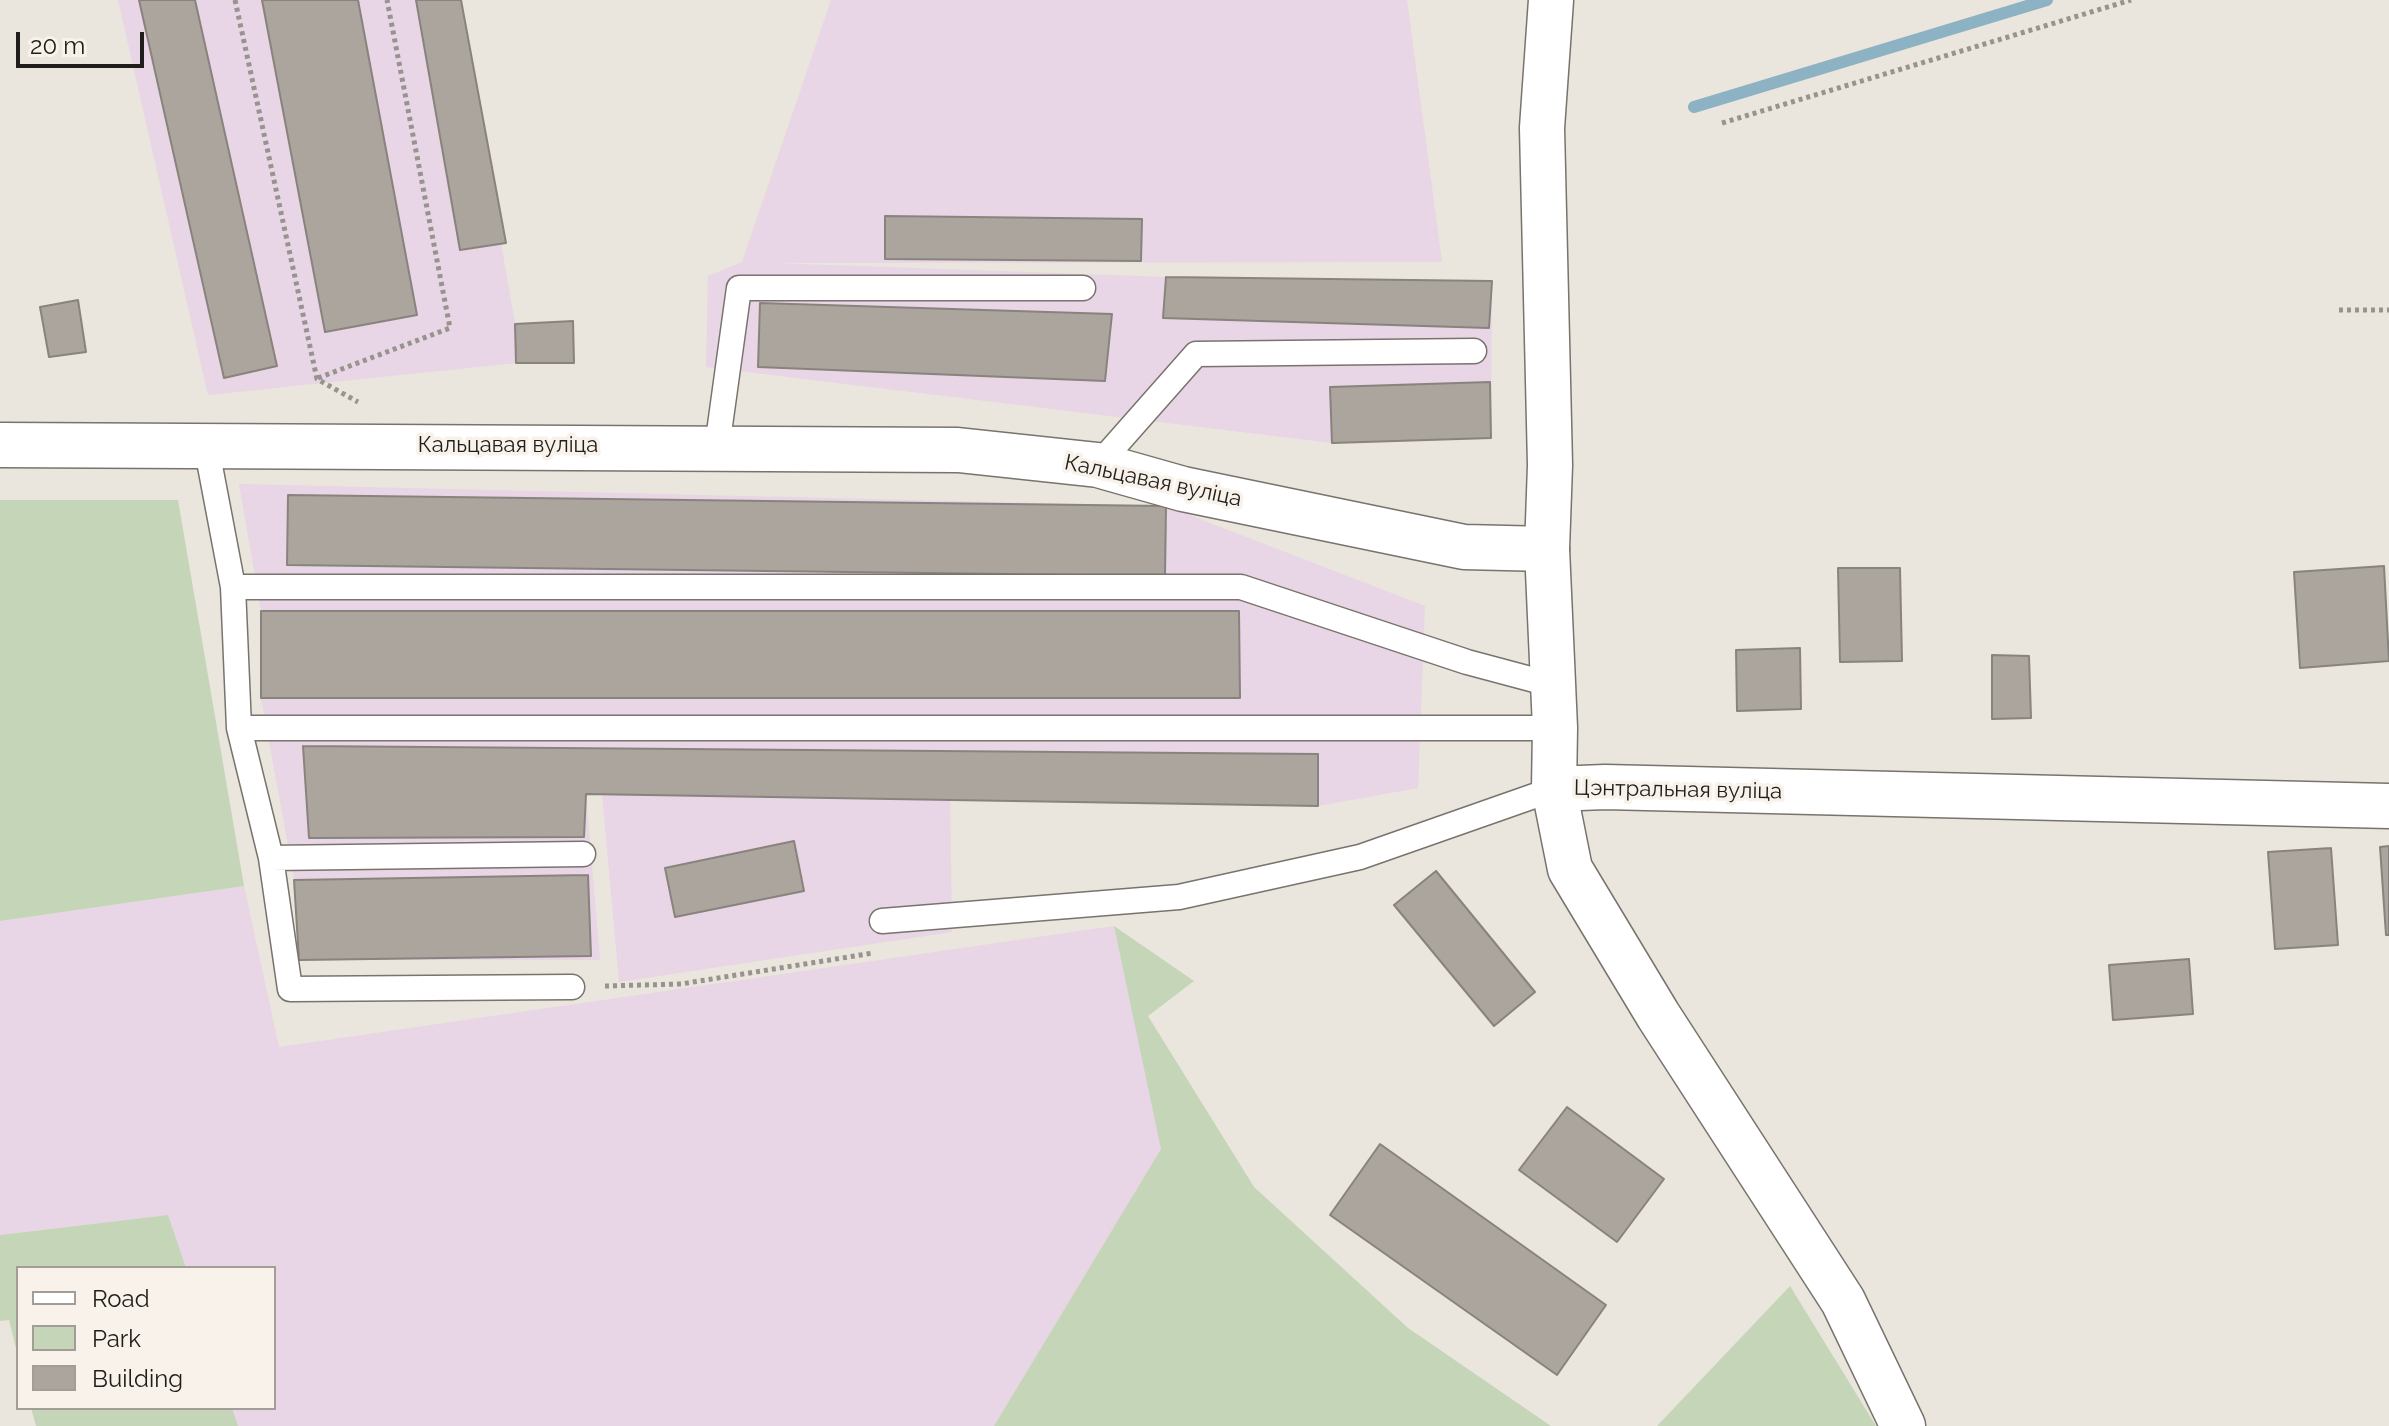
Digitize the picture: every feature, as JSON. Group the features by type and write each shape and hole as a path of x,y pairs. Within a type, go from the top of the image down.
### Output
{"street":[{"path":"1551,0 1542,128 1550,465 1547,549 1555,728 1554,789"},
{"name":"Кальцавая вуліца","path":"0,445 958,450 1098,465 1183,489 1464,547 1547,549"},
{"name":"Цэнтральная вуліца","path":"1903,1426 1843,1301 1658,1015 1570,869 1554,789 1605,787 2389,806"}],"lane":[{"path":"717,447 739,288 1083,288"},
{"path":"1098,465 1196,354 1474,351"},
{"path":"206,445 233,587 239,728 271,858 290,989 572,987"},
{"path":"233,587 1241,587 1467,662 1553,685"},
{"path":"239,728 1555,728"},
{"path":"882,921 1179,897 1360,857 1554,789"},
{"path":"271,858 583,854"}],"path":[{"path":"235,0 317,379 370,408"},
{"path":"317,379 450,328 387,0"},
{"path":"1722,123 2131,0"},
{"path":"2339,310 2389,310"},
{"path":"572,987 681,984 881,952"}],"shaded area":[{"path":"118,0 459,0 515,324 516,363 208,395"},
{"path":"831,0 1407,0 1442,262 775,263 1166,277 1492,281 1491,438 1332,443 706,367 708,276 742,262"},
{"path":"239,484 1166,506 1425,606 1418,788 1318,806 950,800 952,932 619,982 602,794 586,794 600,960 299,960 295,883 261,698 261,611"},
{"path":"244,886 279,1047 1114,926 1162,1148 994,1426 238,1426 233,1410 276,1410 276,1266 185,1266 168,1215 0,1235 0,921"}],"green space":[{"path":"0,500 178,500 244,886 0,921"},
{"path":"1114,926 1194,981 1148,1016 1254,1187 1408,1328 1551,1426 994,1426 1161,1149"},
{"path":"168,1215 185,1266 16,1266 16,1348 9,1320 0,1321 0,1235"},
{"path":"1790,1286 1876,1426 1657,1426"},
{"path":"32,1410 233,1410 238,1426 36,1426"}],"building":[{"path":"139,0 195,0 277,366 224,378"},
{"path":"262,0 358,0 417,315 325,332"},
{"path":"416,0 461,0 506,243 460,250"},
{"path":"885,216 1142,219 1141,261 885,259"},
{"path":"1166,277 1492,281 1489,328 1163,318"},
{"path":"78,300 86,352 49,357 40,307"},
{"path":"760,303 1112,314 1105,381 758,367"},
{"path":"573,321 574,363 516,363 515,324"},
{"path":"1490,382 1491,438 1332,443 1330,387"},
{"path":"288,495 1166,506 1165,576 287,565"},
{"path":"2384,566 2389,661 2300,668 2294,572"},
{"path":"1838,568 1900,568 1902,661 1840,662"},
{"path":"261,611 1239,611 1240,698 261,698"},
{"path":"1800,648 1801,709 1737,711 1736,650"},
{"path":"1992,655 2029,656 2031,718 1992,719"},
{"path":"303,746 1318,754 1318,806 586,794 584,837 309,838"},
{"path":"794,841 804,891 675,917 665,868"},
{"path":"2389,846 2389,935 2386,935 2380,847"},
{"path":"2331,848 2338,945 2275,949 2268,852"},
{"path":"1436,871 1535,992 1494,1026 1394,905"},
{"path":"588,875 591,956 299,960 294,880"},
{"path":"2189,959 2193,1014 2113,1020 2109,965"},
{"path":"1567,1107 1664,1179 1617,1242 1519,1170"},
{"path":"1380,1144 1606,1305 1557,1375 1330,1215"}],"waterway":[{"path":"1694,107 2047,0"}]}
